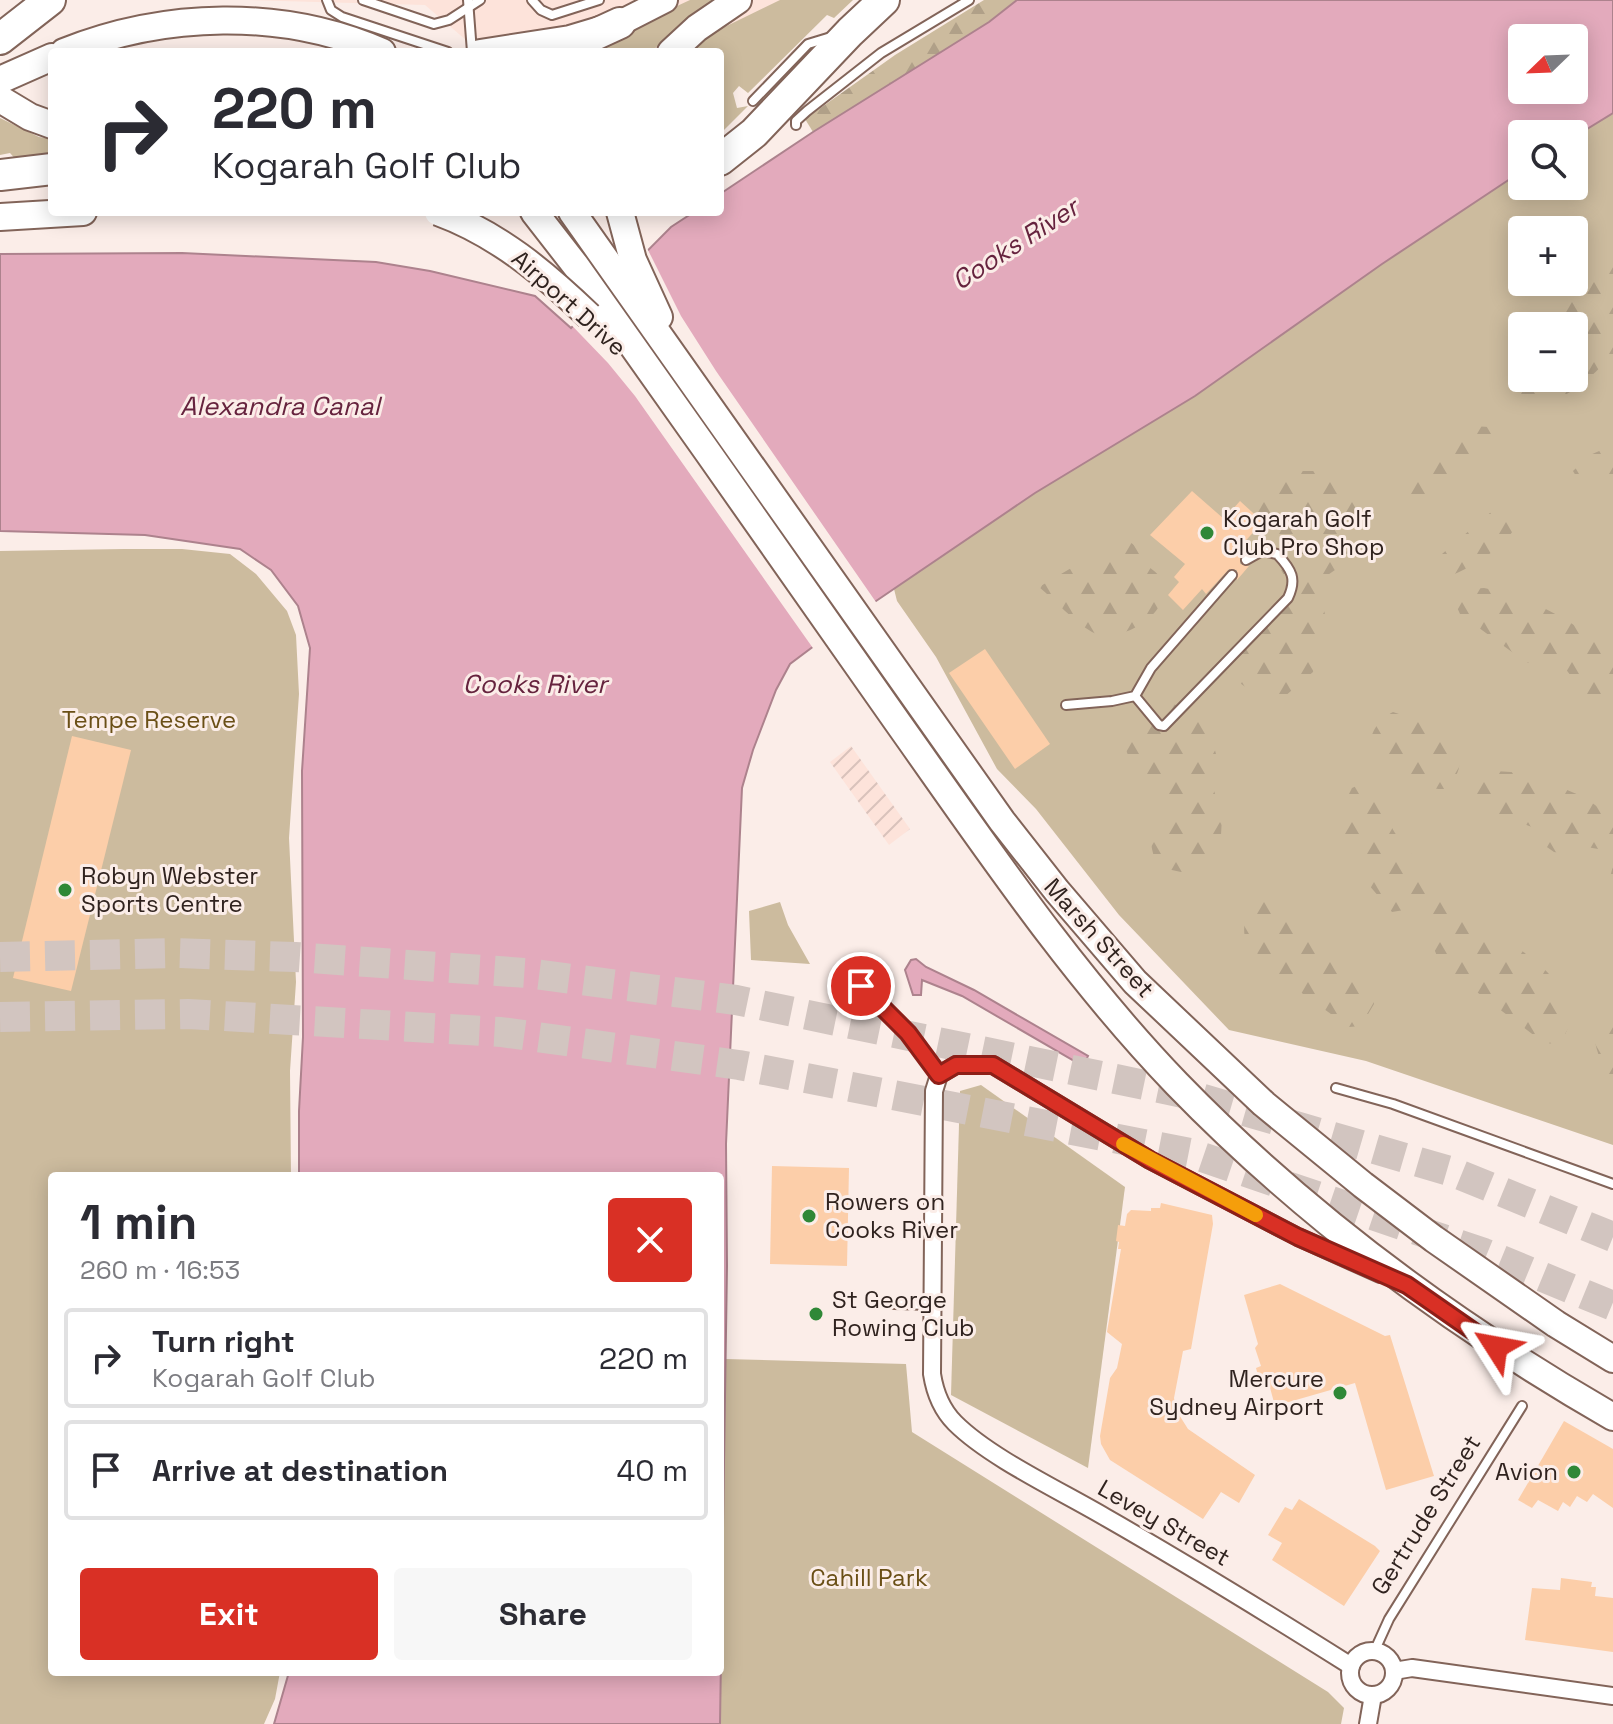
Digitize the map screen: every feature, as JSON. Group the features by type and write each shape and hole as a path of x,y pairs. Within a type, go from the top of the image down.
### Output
{"highway":[{"path":"0,39 50,0"},
{"path":"724,157 754,133 884,0"},
{"path":"566,48 620,23"},
{"path":"0,175 48,169"}],"main road":[{"path":"675,48 697,28 738,0"},
{"path":"77,48 135,30 227,20 308,29 369,48"},
{"path":"0,80 48,59"},
{"path":"5,103 48,123"},
{"path":"0,217 48,214"},
{"name":"Airport Drive","path":"447,216 488,235 540,271 627,354 682,418"},
{"path":"537,216 576,266 682,418"},
{"name":"Airport Drive","path":"575,216 705,401"},
{"path":"621,216 633,260 705,401"},
{"name":"Marsh Street","path":"705,401 1032,860 1135,982 1264,1104 1363,1185 1496,1283 1613,1359"},
{"name":"Marsh Street","path":"682,418 1031,910 1088,982 1176,1083 1306,1204 1407,1285 1496,1347 1613,1417"},
{"path":"1496,1283 1550,1333 1613,1379"}],"street":[{"path":"513,48 537,45 620,23 662,1"},
{"path":"5,103 48,112"},
{"name":"Marsh Street","path":"939,1075 956,1065 993,1065 1150,1160 1298,1237 1407,1285"},
{"path":"931,1305 934,1091 939,1075"},
{"name":"Levey Street","path":"931,1305 937,1398 953,1422 968,1435 1214,1579 1351,1666"},
{"path":"1374,1652 1385,1656 1394,1671 1389,1687 1373,1695 1366,1694 1355,1686 1351,1666 1363,1653 1374,1652"},
{"path":"1394,1671 1412,1668 1613,1696"},
{"path":"1368,1724 1373,1695"}],"lane":[{"path":"327,0 331,10 342,17 436,48"},
{"path":"363,0 434,24 449,20 469,4 480,0"},
{"path":"535,1 552,15 599,0"},
{"path":"796,125 796,121 807,111 881,53 969,0"},
{"path":"469,4 472,48"},
{"path":"753,101 808,44 850,32"},
{"path":"1135,696 1159,725 1164,726 1288,598 1293,586 1292,575 1277,554 1262,551 1246,560"},
{"path":"1066,705 1135,696 1151,668 1232,575"},
{"path":"846,972 908,1033 939,1075"},
{"path":"1336,1088 1408,1109 1613,1184"},
{"path":"894,1304 931,1305"},
{"name":"Gertrude Street","path":"1374,1652 1389,1619 1522,1406"}],"shaded area":[{"path":"248,0 835,0 724,50 475,48 425,5"},
{"path":"851,746 910,829 889,845 830,762"}],"green space":[{"path":"690,0 715,0 693,13 655,48 587,48"},
{"path":"780,0 853,0 834,18 827,15 748,93 739,86 733,93 737,108 748,106 724,130 724,48 691,48 700,39"},
{"path":"984,0 1017,0 989,22 813,132 805,119 895,55"},
{"path":"1613,113 1613,1145 1366,1061 1229,1030 1119,915 1036,809 997,769 936,657 897,601 894,589 1035,493 1195,396 1382,264 1508,180 1508,200 1588,200 1588,128"},
{"path":"0,118 48,138 48,159 19,163 10,153 0,155"},
{"path":"1613,249 1613,354 1588,379 1588,312 1565,312 1565,307 1573,296 1588,296 1588,278"},
{"path":"1508,375 1508,392 1570,392 1541,403 1519,403 1503,399 1499,383"},
{"path":"1473,426 1489,427 1500,433 1502,446 1491,454 1467,462 1432,504 1424,507 1416,504 1408,495 1435,447 1453,432"},
{"path":"1613,445 1613,479 1580,483 1573,471 1590,455"},
{"path":"1301,471 1320,471 1356,496 1361,530 1358,554 1318,585 1327,623 1313,672 1284,697 1267,702 1227,674 1221,660 1286,591 1288,582 1277,563 1255,552 1246,540 1263,522 1250,510 1259,494 1276,480"},
{"path":"1503,507 1516,507 1519,518 1505,541 1467,568 1437,580 1429,580 1426,574 1428,566 1491,512"},
{"path":"1117,541 1134,545 1160,577 1164,591 1161,603 1143,623 1116,635 1103,635 1092,632 1071,617 1039,587"},
{"name":"Tempe Reserve","path":"182,549 230,554 256,574 287,611 296,635 299,694 289,838 296,982 290,1071 291,1172 48,1172 48,1676 279,1676 275,1699 264,1724 0,1724 0,551"},
{"path":"1484,588 1535,604 1613,651 1613,704 1596,701 1582,691 1565,668 1551,663 1527,663 1460,614 1456,605 1469,589"},
{"path":"1173,704 1207,719 1217,758 1212,784 1222,817 1221,835 1203,865 1181,872 1158,867 1151,837 1155,824 1166,812 1164,801 1126,750 1136,723 1146,712"},
{"path":"1393,712 1414,719 1458,750 1458,772 1445,789 1420,783 1376,754 1371,742 1374,730"},
{"path":"1495,771 1527,773 1586,798 1613,819 1613,866 1604,850 1581,846 1567,854 1554,852 1544,845 1537,829 1472,804 1474,788"},
{"path":"1361,784 1374,793 1404,846 1459,906 1534,960 1557,984 1566,999 1570,1018 1558,1044 1544,1043 1440,964 1435,951 1436,932 1416,908 1392,912 1362,877 1339,814 1352,788"},
{"path":"1613,866 1613,894 1609,881"},
{"path":"1261,890 1269,893 1292,923 1326,955 1348,973 1367,981 1373,990 1374,1004 1361,1026 1349,1027 1292,986 1247,944 1245,923 1249,909"},
{"path":"780,902 788,925 810,964 751,960 749,911"},
{"path":"1608,1019 1613,1023 1613,1081 1599,1056 1593,1028 1599,1021"},
{"path":"981,1085 1125,1187 1088,1468 951,1395 960,1091"},
{"name":"Cahill Park","path":"725,1359 906,1364 912,1432 1328,1692 1344,1708 1341,1724 720,1724 721,1676 724,1676"}],"water":[{"name":"Cooks River","path":"1017,0 1613,0 1613,113 1588,128 1588,120 1508,120 1508,180 1382,264 1195,396 1035,493 854,616 790,664 776,690 742,788 726,1144 724,1462 724,1172 299,1172 303,1037 302,771 310,648 298,606 271,570 240,549 145,535 0,531 0,254 182,253 376,262 430,271 535,296 571,328 671,227 688,216 724,216 724,191 989,22"},
{"path":"916,959 1088,1056 1083,1066 962,996 922,980 921,995 913,995 905,970 911,960"},
{"name":"Cooks River","path":"288,1676 721,1676 720,1724 274,1724"}],"pier":[{"path":"646,246 681,316 716,371 878,605 815,651 635,396 556,309 571,322"}],"building":[{"path":"1192,491 1224,519 1240,501 1263,522 1236,551 1241,555 1240,564 1249,566 1237,580 1237,570 1229,569 1206,594 1202,589 1183,610 1168,595 1179,582 1174,577 1185,564 1150,535"},
{"path":"985,649 1050,744 1015,769 949,673"},
{"name":"Robyn Webster Sports Centre","path":"72,736 131,750 71,991 13,978"},
{"name":"Rowers on Cooks River","path":"772,1166 849,1168 847,1266 770,1264"},
{"path":"1161,1203 1212,1215 1213,1224 1191,1349 1183,1351 1174,1398 1176,1410 1188,1429 1255,1475 1239,1503 1221,1492 1203,1519 1110,1460 1101,1444 1110,1378 1117,1368 1122,1344 1107,1332 1121,1249 1118,1249 1119,1242 1116,1241 1118,1225 1125,1226 1131,1210 1151,1211 1151,1208 1160,1208"},
{"name":"Mercure Sydney Airport","path":"1280,1284 1385,1336 1390,1335 1434,1476 1386,1490 1355,1383 1275,1406 1269,1384 1261,1386 1256,1368 1261,1366 1255,1348 1258,1344 1244,1295"},
{"name":"Avion","path":"1564,1421 1613,1449 1613,1508 1593,1494 1587,1502 1577,1496 1570,1507 1563,1502 1558,1511 1538,1500 1532,1508 1518,1500"},
{"path":"1299,1499 1380,1551 1344,1606 1272,1560 1282,1543 1268,1535 1285,1507 1292,1510"},
{"path":"1561,1578 1592,1582 1591,1587 1596,1587 1595,1596 1613,1598 1613,1652 1525,1640 1532,1588 1560,1590"}],"tunnel":[{"path":"0,957 176,953 295,957 526,973 736,1000 1183,1093 1453,1172 1613,1237"},
{"path":"0,1017 188,1014 501,1032 739,1065 1190,1153 1484,1253 1613,1306"}],"slow traffic":[{"path":"1123,1144 1256,1215"}],"place":[{"name":"Kogarah Golf Club Pro Shop","path":"1207,533"},
{"name":"Robyn Webster Sports Centre","path":"65,890"},
{"name":"Rowers on Cooks River","path":"809,1216"},
{"name":"St George Rowing Club","path":"816,1314"},
{"name":"Mercure Sydney Airport","path":"1340,1393"},
{"name":"Avion","path":"1574,1472"}],"route":[{"path":"861,986 908,1033 939,1075 956,1065 993,1065 1150,1160 1298,1237 1407,1285 1496,1347"}],"water label":[{"name":"Alexandra Canal","path":"280,406"}]}
